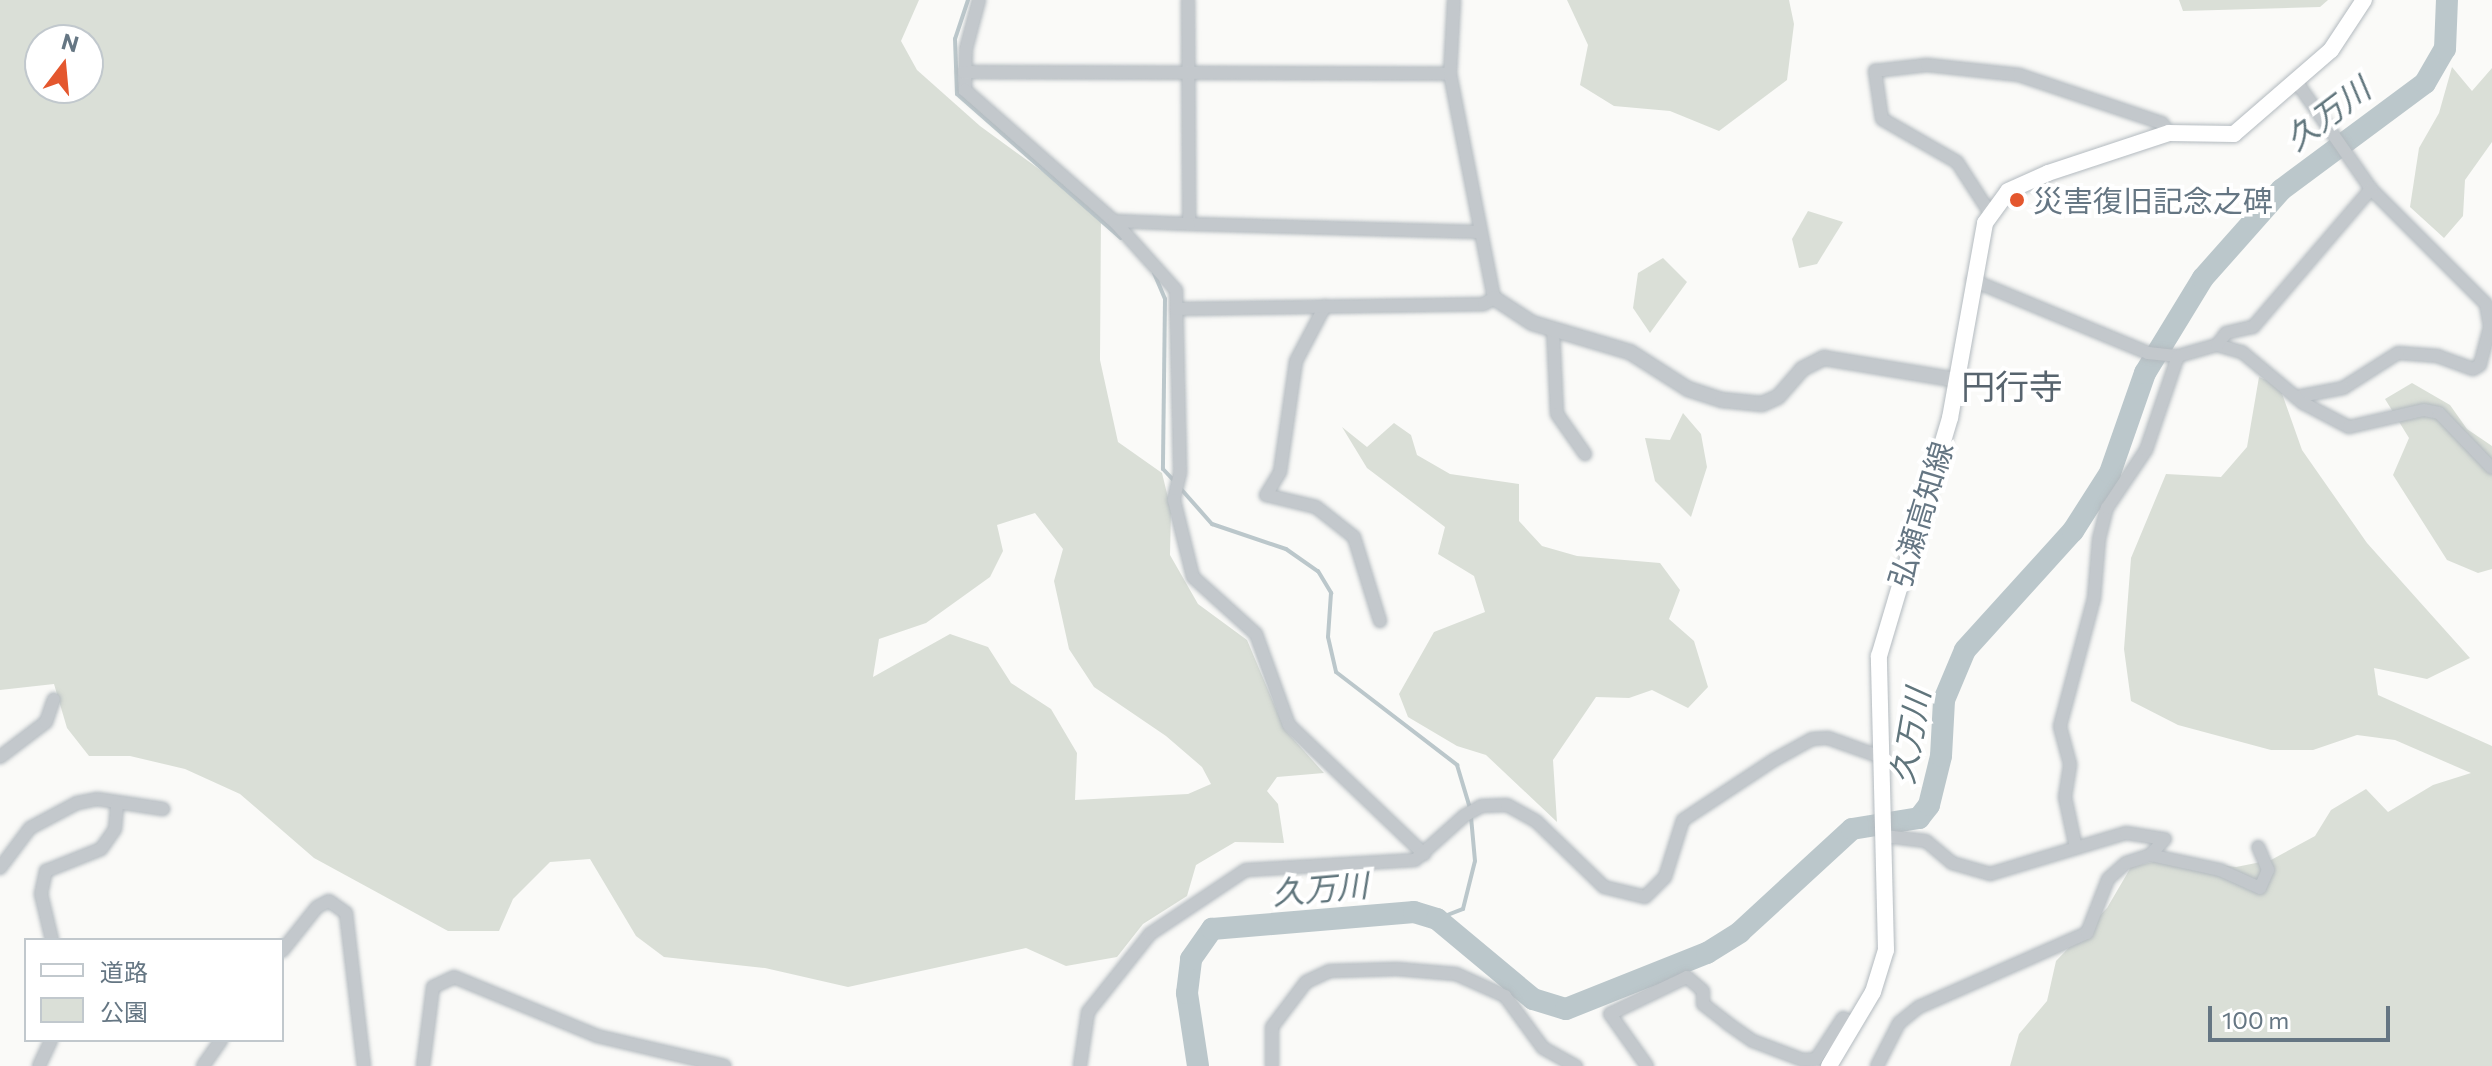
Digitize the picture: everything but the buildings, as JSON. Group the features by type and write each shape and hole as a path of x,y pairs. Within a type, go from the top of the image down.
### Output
{"main road":[{"path":"1990,213 2008,191 2024,183 2169,133 2234,134 2331,50 2364,0"},
{"name":"弘瀬高知線","path":"1829,1066 1881,974 1886,950 1885,835 1877,678 1884,631 1957,380 1972,280 1990,213"}],"street":[{"path":"979,0 964,72 965,90 1114,221 1176,290 1180,473 1175,494 1193,577 1256,634 1289,725 1424,854"},
{"path":"1188,0 1189,224"},
{"path":"1454,0 1450,74 1494,298 1553,329 1630,352 1688,389 1722,400 1762,404 1778,397 1802,369 1824,358 1957,380"},
{"path":"1990,213 1957,162 1882,119 1875,71 1927,65 2019,75 2162,123 2169,133"},
{"path":"964,72 1450,74"},
{"path":"2296,81 2371,189 2486,304 2489,338 2480,365 2398,353 2343,388 2296,397"},
{"path":"2217,345 2226,333 2253,327 2371,189"},
{"path":"1114,221 1479,232"},
{"path":"1972,280 2148,353 2178,356 2217,345 2242,352 2296,397 2349,427 2424,410 2439,413 2492,468"},
{"path":"1176,309 1484,304 1494,298"},
{"path":"1325,306 1296,361 1280,472 1266,495 1316,507 1354,537 1380,621"},
{"path":"1553,329 1557,414 1585,454"},
{"path":"2076,848 2060,726 2094,598 2099,539 2107,508 2146,450 2178,356"},
{"path":"0,757 46,722 54,699"},
{"path":"1080,1066 1081,1037 1099,995 1150,934 1246,870 1424,854 1464,816 1481,806 1507,805 1536,821 1604,887 1645,897 1665,877 1683,820 1774,760 1812,739 1828,738 1881,757"},
{"path":"0,868 30,828 55,813 97,799 117,805 163,809"},
{"path":"52,938 41,894 46,871 101,849 115,829 117,805"},
{"path":"1877,1066 1899,1023 1919,1007 2087,933 2108,879 2126,863 2150,855 2165,839 2126,833 1990,874 1952,863 1926,841 1885,835"},
{"path":"2150,855 2220,870 2260,888 2268,870 2258,847"},
{"path":"284,948 317,907 329,901 346,913 364,1066"},
{"path":"1272,1066 1272,1027 1306,982 1330,971 1397,969 1456,974 1505,996 1543,1048 1576,1066"},
{"path":"423,1066 433,987 454,977 597,1036 725,1066"},
{"path":"1647,1066 1610,1014 1687,977 1703,991 1703,1004 1727,1023 1753,1041 1803,1060 1816,1059 1843,1018 1853,1024"},
{"path":"39,1066 50,1042"},
{"path":"203,1066 220,1042"}],"green space":[{"path":"0,0 919,0 901,41 917,70 980,126 1101,214 1100,360 1118,442 1162,473 1171,510 1170,555 1198,604 1247,640 1285,730 1324,773 1277,777 1267,791 1278,804 1284,843 1235,842 1196,865 1187,896 1143,924 1117,957 1066,966 1026,948 848,987 765,968 664,957 636,936 590,859 550,862 513,899 499,931 448,931 314,858 240,794 185,769 130,756 89,756 67,728 54,684 0,690","holes":["1035,513 1063,549 1054,581 1069,649 1094,687 1166,736 1202,767 1211,784 1188,794 1075,800 1077,753 1051,709 1011,683 988,647 950,634 873,677 879,639 926,623 990,577 1003,551 997,525"]},
{"path":"1567,0 1789,0 1794,24 1787,80 1719,131 1670,111 1614,106 1580,85 1588,45"},
{"path":"2179,0 2328,0 2320,7 2183,11"},
{"path":"2452,67 2472,91 2492,68 2492,142 2465,180 2463,216 2444,238 2410,207 2419,148 2439,113"},
{"path":"1808,211 1843,222 1817,264 1799,268 1792,239"},
{"path":"1663,258 1687,282 1650,333 1633,308 1638,273"},
{"path":"2259,377 2279,385 2302,450 2367,543 2470,658 2427,679 2374,668 2378,695 2492,746 2492,1066 2010,1066 2019,1034 2047,1001 2056,961 2107,908 2131,867 2166,859 2236,867 2271,860 2315,836 2331,810 2366,789 2388,812 2433,785 2471,773 2395,740 2357,735 2313,750 2271,750 2178,725 2131,701 2124,649 2131,558 2166,474 2221,477 2247,447"},
{"path":"2412,383 2450,405 2467,429 2492,446 2492,569 2478,573 2447,560 2393,475 2409,438 2385,399"},
{"path":"1683,413 1701,434 1707,467 1691,517 1655,481 1645,438 1670,440"},
{"path":"1394,423 1411,435 1417,455 1450,474 1519,484 1519,521 1542,546 1577,556 1660,563 1680,590 1669,619 1694,641 1708,687 1688,708 1652,690 1629,698 1596,697 1553,760 1557,822 1486,755 1457,746 1408,717 1399,694 1434,632 1485,612 1474,576 1438,554 1445,527 1367,468 1342,427 1367,447"}],"waterway":[{"path":"968,0 955,39 957,94 1121,238"},
{"name":"久万川","path":"1198,1066 1187,993 1191,959 1212,929 1414,912 1437,919 1533,999 1566,1009 1707,953 1740,932 1852,829 1919,818 1929,805 1941,756 1944,700 1965,650 2073,531 2110,473 2145,373 2203,278 2281,190 2425,83 2445,49 2447,0"},
{"path":"1154,273 1165,299 1163,469 1175,482"},
{"path":"1181,489 1212,524 1286,549 1318,571 1331,593 1328,637 1336,672 1457,765 1470,808"},
{"path":"1437,919 1463,909 1475,861 1471,817"}],"place":[{"name":"災害復旧記念之碑","path":"2017,200"}],"district":[{"name":"円行寺","path":"2012,386"}]}
